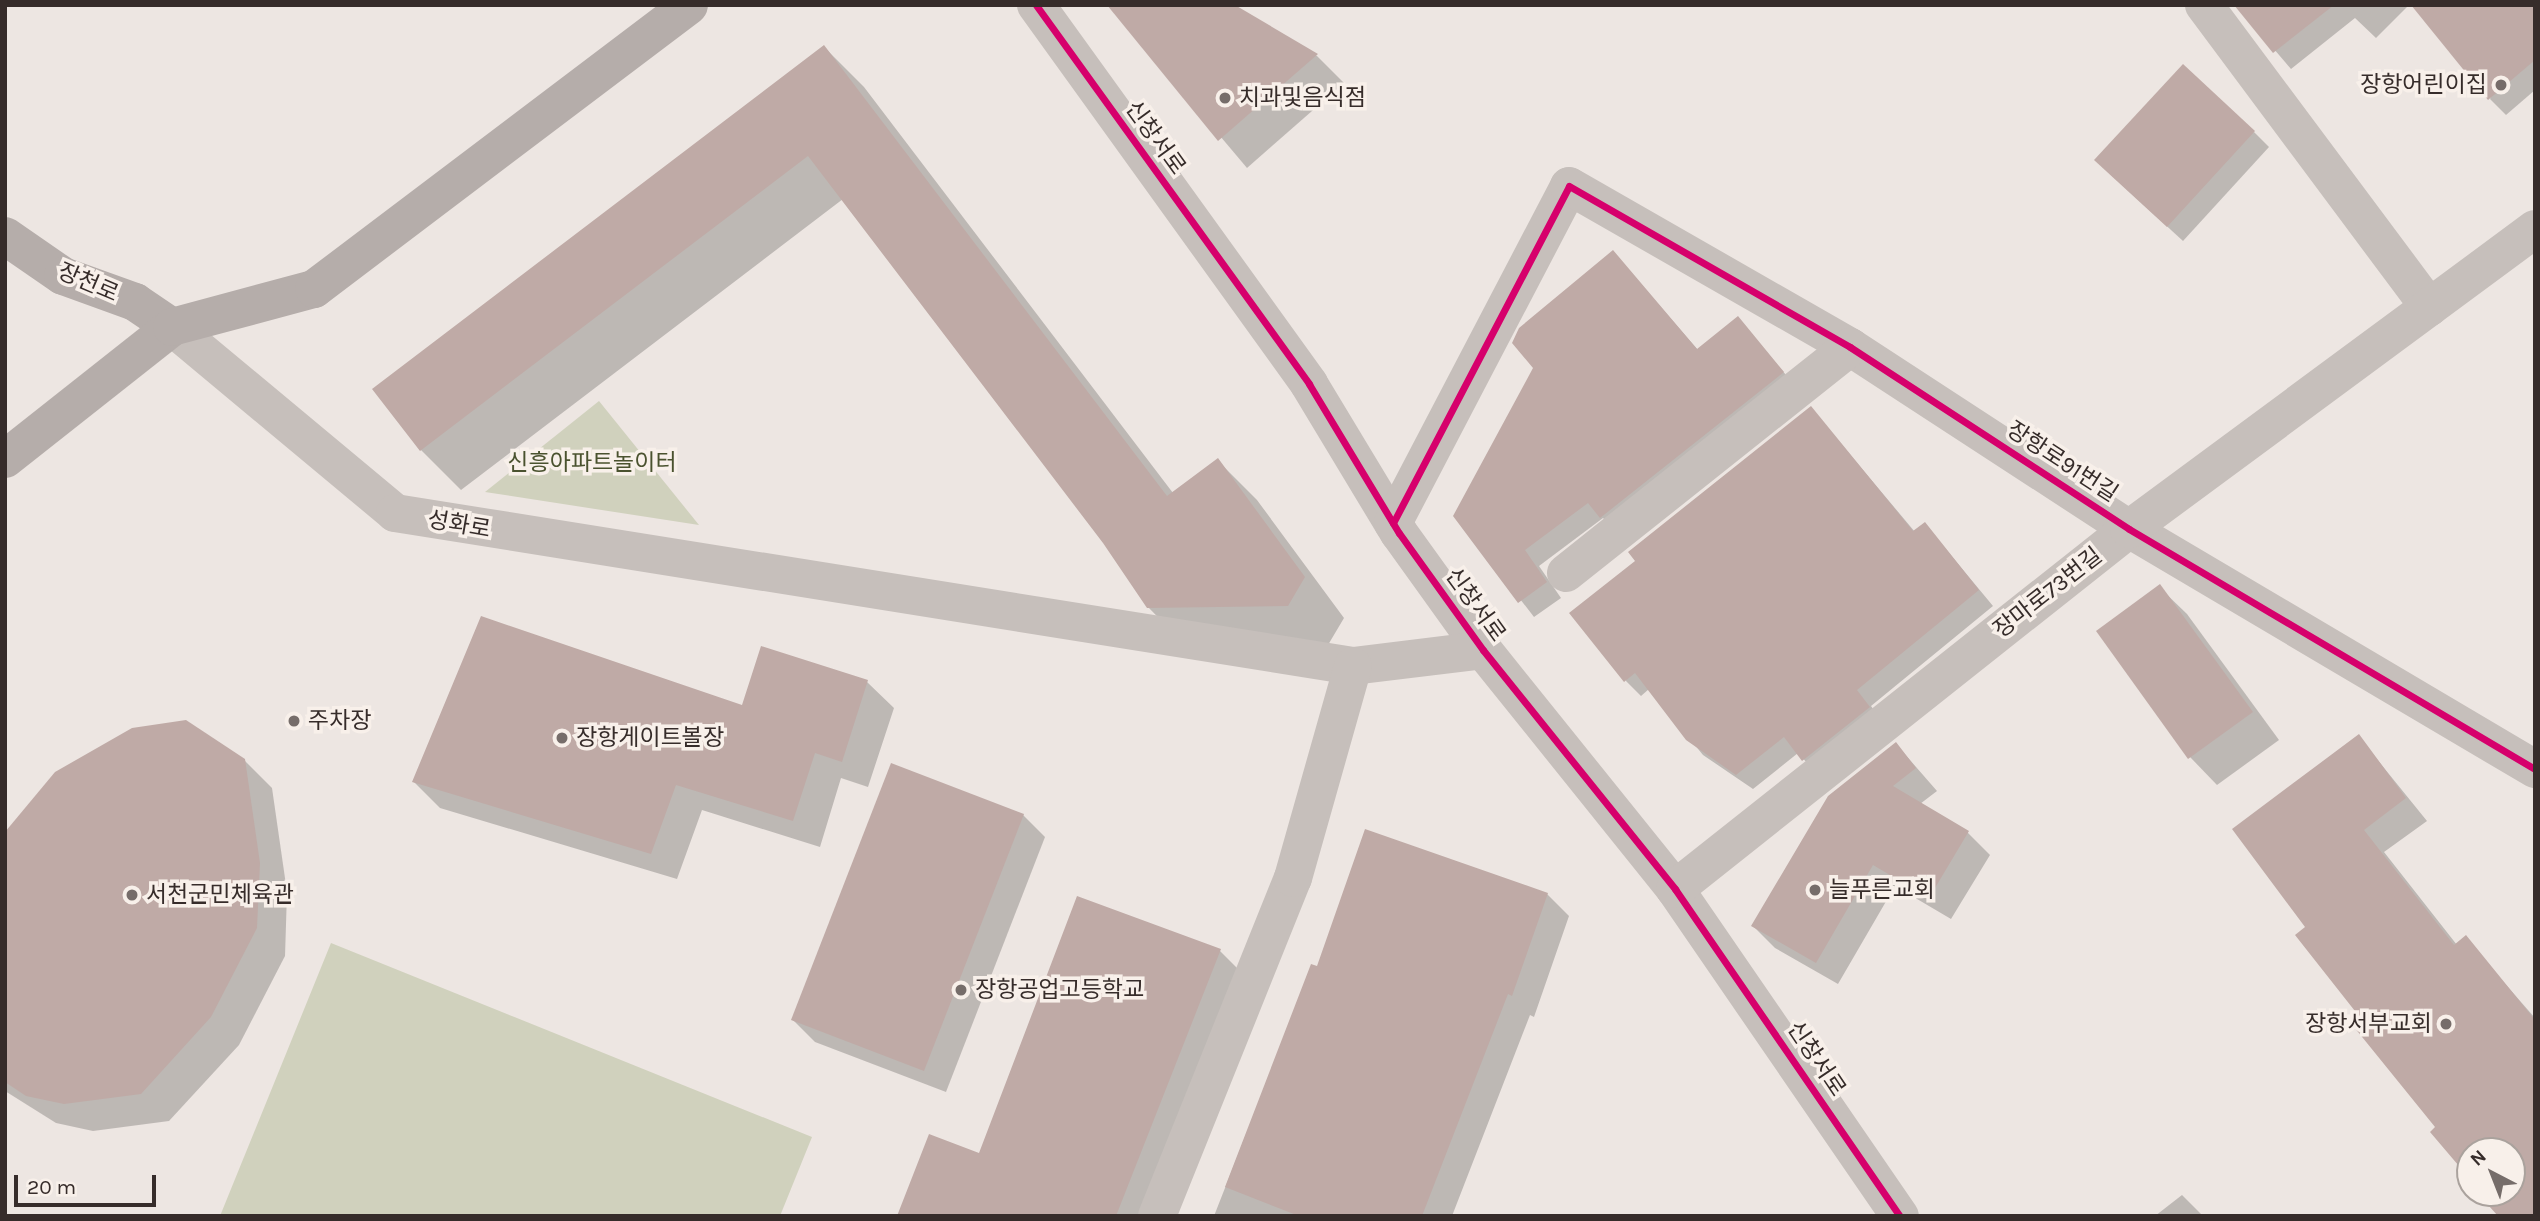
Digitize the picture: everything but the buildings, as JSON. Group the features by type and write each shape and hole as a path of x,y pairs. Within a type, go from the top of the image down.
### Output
{"main road":[{"path":"5,459 172,327 314,289 689,5"},
{"name":"장천로","path":"5,236 63,276 135,302 172,327"}],"street":[{"name":"신창서로","path":"1036,5 1309,384 1393,523 1483,650 1675,888 1900,1216"},
{"path":"2204,5 2429,307"},
{"name":"장항로91번길","path":"1393,523 1569,186 1850,347 2129,528 2535,769"},
{"name":"장마로73번길","path":"1675,888 2129,528 2535,229"},
{"name":"성화로","path":"172,327 395,513 810,582 1353,666 1483,650"},
{"path":"1566,573 1850,347"},
{"path":"1157,1216 1293,878 1353,666"}],"green space":[{"name":"신흥아파트놀이터","path":"599,401 699,525 485,492"},
{"path":"331,943 812,1137 780,1216 220,1216"}],"cycle path":[{"path":"1036,5 1309,384 1399,533 1483,650 1675,889 1900,1216"},
{"path":"1393,523 1569,186 1850,347 2129,529 2535,769"}],"place":[{"name":"장항어린이집","path":"2501,85"},
{"name":"치과및음식점","path":"1225,98"},
{"name":"주차장","path":"294,721"},
{"name":"장항게이트볼장","path":"562,738"},
{"name":"늘푸른교회","path":"1815,890"},
{"name":"서천군민체육관","path":"132,895"},
{"name":"장항공업고등학교","path":"961,990"},
{"name":"장항서부교회","path":"2446,1024"}]}
